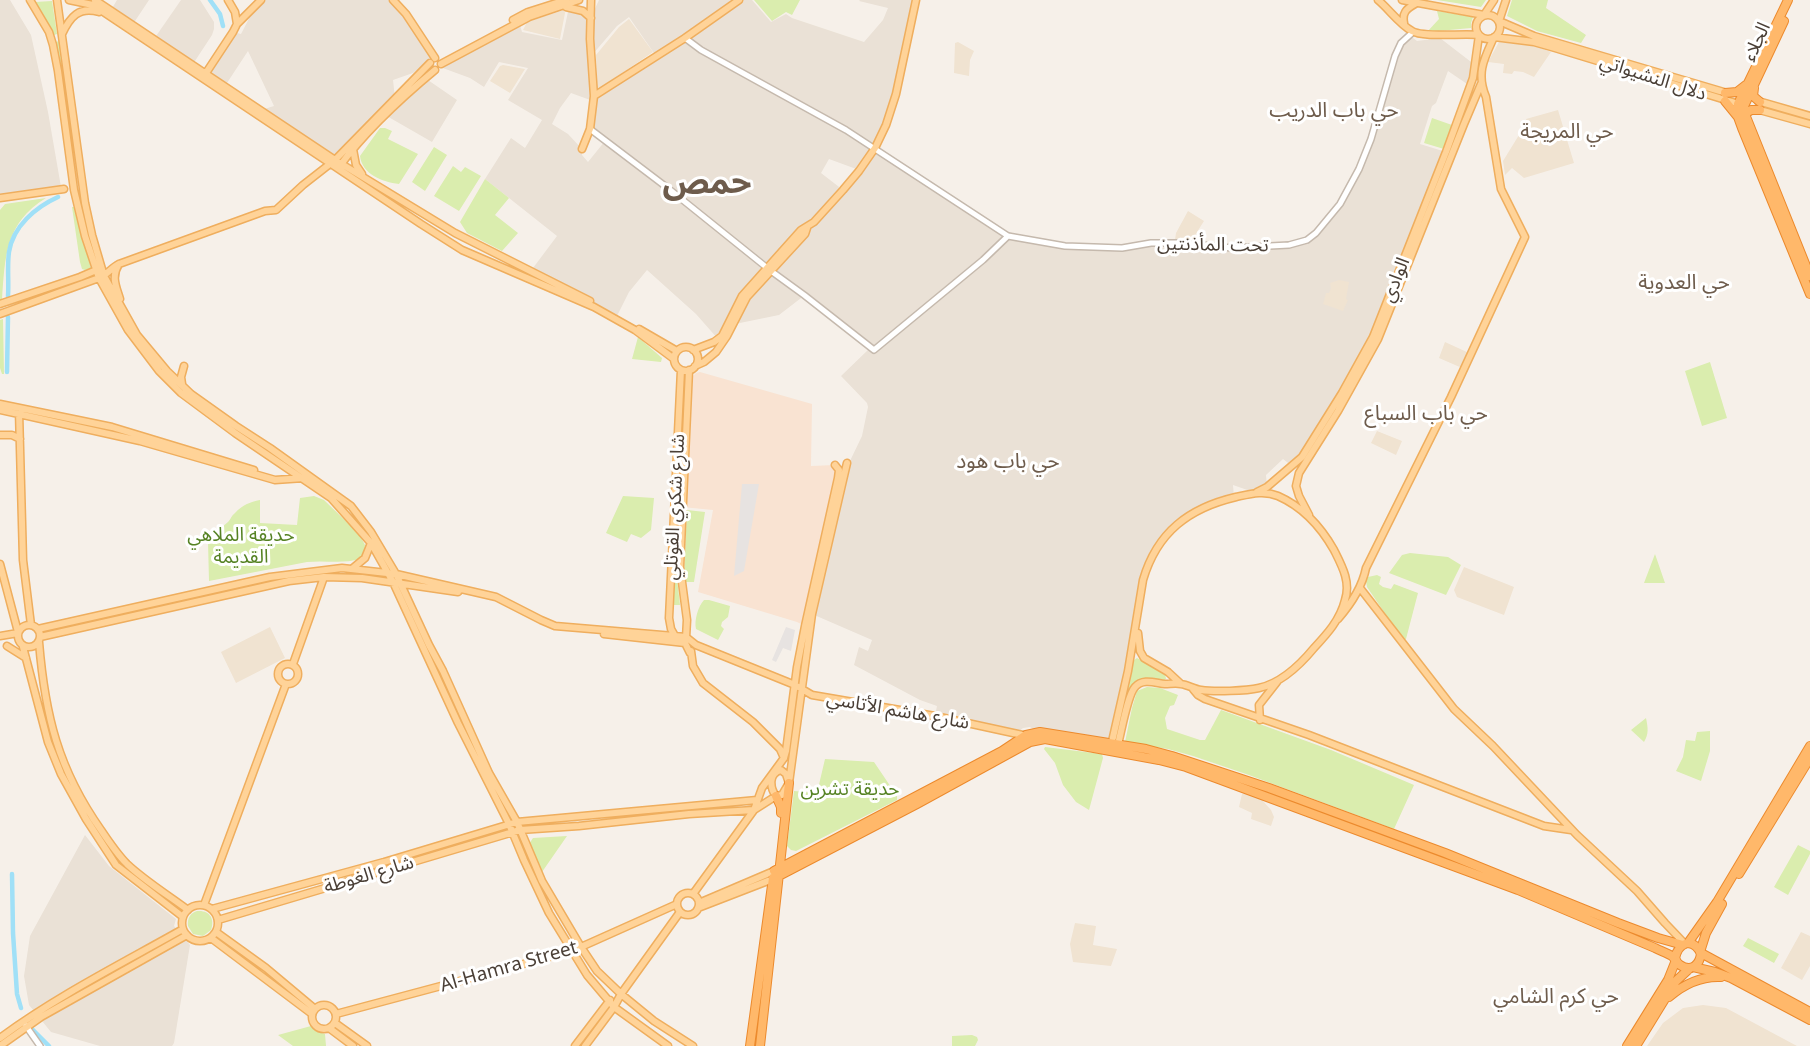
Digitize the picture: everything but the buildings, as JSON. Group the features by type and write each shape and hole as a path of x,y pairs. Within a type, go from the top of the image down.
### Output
{"highway":[{"name":"الجلاء","path":"1743,106 1788,0"},
{"name":"الجلاء","path":"1752,84 1794,0"},
{"path":"1752,84 1753,96 1760,106 1751,110 1725,97 1752,84"},
{"path":"1743,106 1810,276"},
{"path":"1743,106 1810,294"},
{"path":"776,874 917,804 1028,738 1146,749 1269,788 1445,853 1658,938 1698,947 1701,952 1810,1012"},
{"path":"1627,1046 1668,980 1679,948 1717,902 1810,746"},
{"path":"1114,748 1186,767 1518,890 1675,959 1683,967 1715,972 1731,978 1810,1020"},
{"path":"1636,1046 1676,981 1699,962 1711,921 1810,758"},
{"path":"750,1046 789,783"},
{"path":"760,1046 781,807 776,796"},
{"path":"1660,1007 1675,992 1693,981 1712,976 1731,978"}],"main road":[{"path":"30,0 49,32 53,45 75,196 85,236 128,330 159,372 181,393 235,433 351,506 371,532 396,574 396,582"},
{"path":"57,0 85,203 99,269"},
{"path":"69,0 89,4 204,76"},
{"path":"95,0 336,164 399,211 462,250 594,307 635,330 674,359"},
{"path":"228,0 235,12 237,24"},
{"path":"204,76 237,24 261,0"},
{"path":"394,0 406,14 436,63"},
{"path":"0,314 102,277 119,264 254,215 275,210 353,149 436,63 529,17 579,0"},
{"path":"582,149 590,129 594,96 591,0"},
{"path":"594,96 739,0"},
{"path":"688,369 697,357 693,350 685,347 677,351 675,365 688,369 709,359 724,342 747,297 801,230 807,228 843,190 874,148 886,125 896,94 916,0"},
{"path":"1378,0 1413,32 1423,35 1464,33 1486,39 1499,32 1499,21 1506,0"},
{"path":"1402,0 1494,16 1499,21 1534,36 1725,97 1743,106 1760,106 1810,116"},
{"path":"1434,0 1440,7"},
{"path":"1479,35 1476,24 1494,0"},
{"path":"1404,25 1404,12 1420,2"},
{"path":"565,3 591,18"},
{"path":"62,36 72,19 81,11 90,9 106,15"},
{"name":"الوادي","path":"1256,493 1302,457 1373,337 1474,78 1479,35"},
{"name":"الوادي","path":"1312,519 1296,486 1299,473 1338,411 1378,339 1481,85 1482,66 1494,37"},
{"name":"دلال النشيواتي","path":"1494,37 1534,42 1725,97"},
{"path":"336,164 436,63"},
{"path":"1260,720 1259,705 1262,699 1279,679 1309,655 1350,605 1360,588 1366,568 1451,397 1525,237 1501,189 1486,97 1481,85 1474,78"},
{"path":"1760,106 1810,124"},
{"path":"353,149 356,165 366,178"},
{"path":"336,164 366,178 481,248 599,306 677,351"},
{"path":"0,198 64,189"},
{"path":"65,199 75,196"},
{"path":"119,264 114,280 122,311"},
{"path":"0,304 99,269 110,269"},
{"path":"693,350 722,337 738,300 769,269"},
{"path":"102,277 137,335 182,386 236,426 270,447 331,498 371,543 396,582 458,723 526,844 542,881 581,947 597,971 621,994 693,1046"},
{"path":"706,345 709,359"},
{"path":"167,371 174,372 184,366 182,386"},
{"name":"شارع شكري القوتلي","path":"688,369 680,567 687,629 681,639 671,629 669,618 688,369"},
{"path":"0,416 0,407 19,411 140,441 275,480 303,475"},
{"path":"19,411 23,560 31,625"},
{"path":"0,435 12,435 20,439"},
{"path":"693,894 754,810 762,788 786,751 812,614 847,463"},
{"path":"515,827 579,826 754,810 785,792 789,783 804,626 838,478 839,470 835,465"},
{"path":"1114,748 1146,569 1158,547 1177,524 1201,508 1256,493 1269,493 1293,504 1312,519 1329,542 1346,578 1348,589 1338,619"},
{"path":"353,568 365,558 371,543"},
{"path":"0,564 18,640 26,658 48,742 61,774 116,865 183,917"},
{"path":"0,636 18,633 23,626 31,625 38,629 270,577 353,568 396,574 496,597 555,626 681,639 691,653 695,672 703,683 753,722 780,749 783,758"},
{"path":"4,646 32,648 40,640 289,581 324,577 396,582 497,601 552,630 681,639"},
{"path":"293,664 324,577"},
{"path":"1360,588 1441,694 1573,831 1637,891 1685,944"},
{"path":"29,611 34,620 47,627"},
{"path":"1137,623 1140,652 1144,657"},
{"path":"38,629 49,720 73,784 92,817 128,865 188,910"},
{"path":"671,629 676,632 687,629"},
{"name":"شارع هاشم الأتاسي","path":"681,639 812,695 935,716 1028,738"},
{"path":"691,653 696,645"},
{"path":"4,646 26,658"},
{"path":"1131,652 1168,672 1181,684"},
{"path":"293,664 298,670 297,679 292,684 286,684 279,678 279,669 283,665 293,664"},
{"path":"1114,748 1128,702 1138,684 1181,684 1203,691 1258,689 1279,679"},
{"path":"204,905 286,684"},
{"path":"1193,688 1205,699 1260,720 1328,742 1544,826 1573,831"},
{"path":"773,774 781,771 788,777 789,783"},
{"path":"773,774 771,787 776,796"},
{"path":"212,909 515,827 757,800"},
{"path":"515,827 524,860 539,892 587,975 614,1007 668,1046"},
{"name":"شارع الغوطة","path":"218,920 515,827"},
{"path":"526,844 534,831 542,827"},
{"path":"699,906 696,896 690,892 682,894 677,900 680,912 688,915 695,912 699,906 776,874"},
{"name":"Al-Hamra Street","path":"336,1014 572,951 677,904"},
{"path":"204,905 212,909 218,920 214,935 197,941 185,932 183,917 195,906 204,905"},
{"path":"585,1046 680,912"},
{"path":"0,1046 26,1026 185,932"},
{"path":"0,1038 48,1006 185,932"},
{"path":"214,935 314,1012"},
{"path":"575,1046 608,1000 621,994"},
{"path":"326,1004 336,1014 335,1023 329,1028 318,1027 313,1022 314,1012 322,1005 326,1004"},
{"path":"335,1023 367,1046"},
{"path":"329,1028 353,1046"}],"street":[{"name":"تحت المأذنتين","path":"1008,236 1065,246 1122,248 1151,243 1232,248 1289,246 1307,240 1340,204 1359,169 1371,139 1395,56 1401,43 1413,32"},
{"path":"590,129 874,350 1008,236 846,130 701,50 685,38"},
{"path":"26,1026 40,1046"}],"shaded area":[{"path":"0,0 10,0 31,35 61,187 0,195"},
{"path":"117,0 149,0 133,24 111,10"},
{"path":"181,0 200,0 214,22 212,35 193,64 154,39"},
{"path":"261,0 393,0 435,58 413,73 393,80 395,98 336,161 261,110 274,106 248,51 225,86 206,73 233,32 241,34"},
{"path":"599,0 752,0 771,22 786,14 864,42 883,20 888,8 860,0 916,0 896,94 875,148 1008,236 1065,246 1122,248 1151,243 1232,248 1289,245 1307,240 1340,204 1359,169 1395,56 1409,35 1417,41 1440,38 1475,65 1470,86 1448,71 1436,103 1432,106 1420,144 1446,152 1373,337 1342,393 1292,466 1283,459 1266,475 1267,487 1256,493 1233,485 1234,497 1201,508 1167,536 1146,569 1112,745 1030,727 1017,733 935,716 937,706 920,700 854,665 859,647 868,651 872,640 812,614 849,463 862,436 868,407 841,376 869,349 805,295 779,315 730,325 718,339 696,314 647,270 629,292 617,316 530,272 557,236 485,179 511,138 525,148 542,120 508,100 528,68 499,62 484,87 470,78 440,67 519,22 522,32 562,40 569,7 591,17","holes":["629,17 656,56 594,96 592,55 617,26","571,93 593,101 590,129 605,141 588,162 582,155 582,149 568,134 552,124","829,159 859,170 843,190 821,173"]},
{"path":"564,10 560,39 523,30 527,22"},
{"path":"629,19 653,52 600,88 597,87 596,55"},
{"path":"1499,42 1535,46 1551,52 1534,77 1523,72 1503,73 1504,64 1488,62"},
{"path":"955,43 974,51 970,60 969,76 954,73"},
{"path":"503,65 525,69 510,93 490,81"},
{"path":"425,78 457,100 432,142 385,115"},
{"path":"1558,110 1574,163 1524,178 1512,168 1505,175 1503,161 1527,122 1526,119"},
{"path":"1188,211 1204,221 1192,240 1175,240 1176,233"},
{"path":"1339,280 1349,282 1348,300 1343,311 1323,304 1326,293 1329,293 1331,288 1330,283"},
{"path":"1445,342 1469,353 1462,368 1439,358"},
{"path":"700,372 812,404 811,466 835,465 839,470 805,626 698,592 713,510 682,507 692,377"},
{"path":"1377,431 1402,441 1396,455 1371,443"},
{"path":"742,484 759,484 744,571 734,576"},
{"path":"1464,567 1514,587 1504,615 1457,597 1454,590"},
{"path":"270,627 285,658 236,683 221,652"},
{"path":"786,627 795,630 791,651 783,648 776,662 772,660"},
{"path":"1242,794 1262,800 1271,810 1274,817 1271,826 1251,819 1252,813 1239,807"},
{"path":"85,835 109,866 176,919 174,926 190,945 172,1046 100,1046 51,1032 29,1005 24,976 30,936"},
{"path":"1075,923 1096,926 1093,945 1117,949 1111,966 1073,962 1070,944"},
{"path":"1801,932 1810,936 1810,966 1802,980 1781,968"},
{"path":"1703,1005 1726,1008 1797,1046 1647,1046 1663,1023 1683,1008"}],"green space":[{"path":"754,0 800,0 792,15 786,12 772,21"},
{"path":"1437,0 1486,0 1481,7"},
{"path":"1512,0 1548,0 1546,8 1586,35 1581,43 1537,31 1507,16"},
{"path":"52,1 57,34 54,35 35,2"},
{"path":"1437,11 1473,17 1471,28 1427,32 1439,19"},
{"path":"60,41 80,190 55,42"},
{"path":"1432,118 1452,125 1444,149 1424,143"},
{"path":"380,128 392,131 388,139 418,154 399,184 374,176 362,162 360,156"},
{"path":"434,147 447,155 425,191 412,182"},
{"path":"453,166 461,172 465,167 481,176 459,211 434,196"},
{"path":"485,179 509,198 495,215 518,233 502,251 467,233 460,222"},
{"path":"46,198 22,218 15,230 6,255 0,300 0,210 5,204"},
{"path":"72,207 76,207 91,268 85,270 80,262"},
{"path":"3,319 4,374 2,374 0,320"},
{"path":"638,337 662,358 661,362 632,359"},
{"path":"1710,362 1727,418 1702,426 1685,371"},
{"path":"681,379 685,379 677,579 680,605 674,605 673,573"},
{"name":"حديقة الملاهي القديمة","path":"314,496 324,500 359,534 365,545 360,559 307,562 209,581 208,542 240,508 260,500 260,523 297,525 300,498"},
{"path":"623,496 654,498 651,530 641,538 631,534 627,542 606,533"},
{"path":"687,510 705,512 694,582 686,582 684,573"},
{"path":"1410,553 1448,557 1461,565 1446,595 1389,573 1402,555"},
{"path":"1655,554 1665,583 1644,583"},
{"path":"1368,577 1381,577 1379,584 1383,587 1391,589 1394,584 1418,593 1406,639 1399,634 1367,587"},
{"path":"704,600 730,606 728,617 722,622 724,629 718,640 696,629 697,614"},
{"path":"1137,658 1165,673 1166,679 1149,679 1135,684 1126,700 1133,661"},
{"path":"1147,687 1160,688 1178,695 1165,718 1167,729 1205,740 1221,710 1331,750 1414,785 1394,829 1193,756 1125,742 1137,691"},
{"path":"1646,718 1648,731 1644,742 1631,730"},
{"path":"1710,731 1710,751 1701,781 1676,771 1683,757 1686,740 1695,741 1697,732"},
{"path":"1045,747 1102,754 1089,810 1076,802 1063,785 1055,763"},
{"name":"حديقة تشرين","path":"825,759 874,762 897,800 796,851 791,850 787,846 794,791 817,793"},
{"path":"567,836 542,872 529,844 533,838"},
{"path":"1798,845 1810,851 1810,854 1788,895 1774,887"},
{"path":"205,912 212,919 211,930 203,936 193,934 188,926 192,913"},
{"path":"1748,938 1779,954 1774,963 1743,946"},
{"path":"311,1026 325,1034 326,1046 293,1046 278,1035"},
{"path":"972,1035 978,1040 975,1046 952,1046 952,1036"}],"waterway":[{"path":"210,0 220,14 223,26"},
{"path":"8,296 9,252 15,234 27,218 58,197"},
{"path":"7,372 8,317"},
{"path":"12,874 17,994 21,1008"},
{"path":"33,1030 49,1046"}],"district":[{"name":"حي باب الدريب","path":"1334,111"},
{"name":"حي المريجة","path":"1567,132"},
{"name":"حمص","path":"707,184"},
{"name":"حي العدوية","path":"1684,283"},
{"name":"حي باب السباع","path":"1426,414"},
{"name":"حي باب هود","path":"1008,462"},
{"name":"حي كرم الشامي","path":"1556,997"}]}
